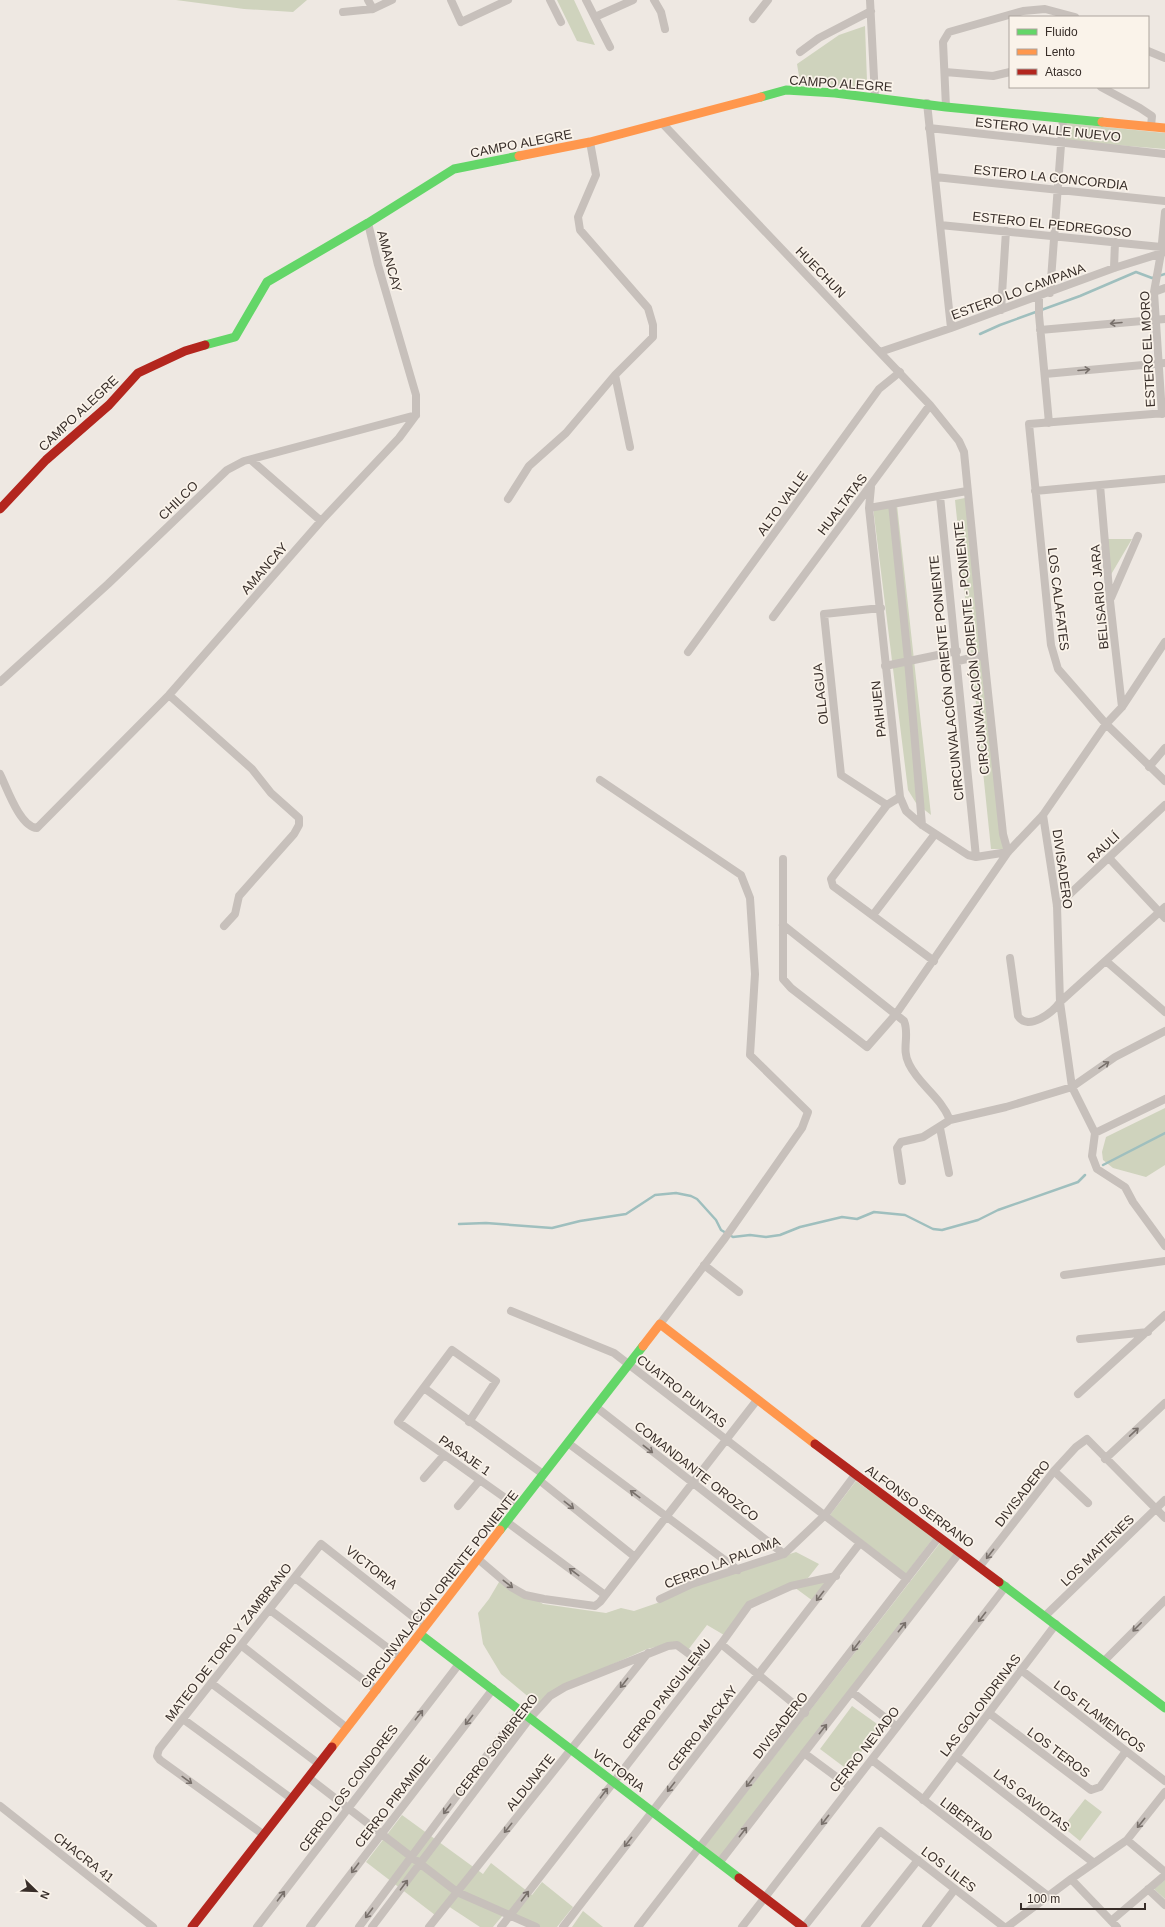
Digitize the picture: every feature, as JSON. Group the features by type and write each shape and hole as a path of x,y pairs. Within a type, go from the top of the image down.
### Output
{"street":[{"path":"368,0 373,9"},
{"path":"343,12 373,9 392,0"},
{"path":"451,0 461,22 508,0"},
{"path":"550,0 561,22"},
{"path":"586,0 610,47"},
{"path":"595,17 632,0"},
{"path":"654,0 660,12 665,29"},
{"path":"752,19 768,0"},
{"path":"870,0 875,97"},
{"path":"946,107 943,42 949,32 1023,11 1045,9 1071,16"},
{"path":"800,52 819,38 871,11"},
{"path":"1149,51 1165,58"},
{"path":"944,72 993,76 1009,72"},
{"path":"1103,88 1152,116 1152,126"},
{"name":"CAMPO ALEGRE","path":"0,509 46,460 109,405 138,373 185,351 235,337 267,282 368,223 454,169 590,142 786,90 875,97 946,107 1165,128"},
{"path":"927,104 928,128 935,176 951,328"},
{"path":"1050,292 1063,118"},
{"name":"HUECHUN","path":"662,123 900,372 930,405 959,441"},
{"name":"ESTERO VALLE NUEVO","path":"928,128 1165,154"},
{"path":"508,499 529,466 566,433 615,375 653,337 653,325 648,308 580,230 578,218 596,175 590,142"},
{"name":"ESTERO LA CONCORDIA","path":"935,176 1165,201"},
{"name":"ESTERO EL MORO","path":"1164,414 1162,363 1155,320 1155,288 1157,272 1163,251 1165,212"},
{"name":"AMANCAY","path":"0,774 22,818 27,825 37,828 169,695 322,521 399,438 416,415 416,395 378,265 368,223"},
{"name":"ESTERO EL PEDREGOSO","path":"940,225 1115,242 1163,251"},
{"path":"1001,310 1006,232"},
{"path":"1114,268 1115,242"},
{"name":"ESTERO LO CAMPANA","path":"880,352 1001,310 1039,299 1050,292 1163,251"},
{"path":"1155,288 1165,288"},
{"path":"1039,299 1040,330 1049,423 1164,414"},
{"path":"1040,330 1165,319"},
{"path":"1045,374 1162,363"},
{"name":"ALTO VALLE","path":"688,652 879,389 900,372"},
{"path":"615,375 630,447"},
{"name":"HUALTATAS","path":"773,618 930,405"},
{"name":"CHILCO","path":"0,682 108,584 227,470 251,460 416,415"},
{"name":"LOS CALAFATES","path":"1049,423 1029,424 1034,491 1051,646 1058,669 1106,724 1165,781"},
{"name":"CIRCUNVALACIÓN ORIENTE - PONIENTE","path":"959,441 964,452 1003,834 1008,852"},
{"path":"251,460 322,521"},
{"path":"1034,491 1165,479"},
{"name":"BELISARIO JARA","path":"1100,485 1110,601 1122,707"},
{"name":"PAIHUEN","path":"870,487 869,508 881,608 885,666 900,797 906,811 922,825 968,856 976,857"},
{"path":"869,508 967,491"},
{"name":"CIRCUNVALACIÓN ORIENTE PONIENTE","path":"940,496 958,661 976,857"},
{"path":"892,504 908,660 922,825"},
{"path":"1110,601 1138,536"},
{"name":"OLLAGUA","path":"881,608 824,614 841,774 887,805"},
{"name":"DIVISADERO","path":"1094,1133 1072,1087 1060,1002 1057,906 1043,815 1106,724 1122,707 1165,642"},
{"path":"885,666 957,651"},
{"path":"958,661 984,655"},
{"path":"169,695 252,769 271,793 299,818 300,824 294,834 239,896 235,914 224,926"},
{"path":"1149,767 1165,748"},
{"name":"CIRCUNVALACIÓN ORIENTE PONIENTE","path":"192,1927 660,1324 725,1238 802,1128 808,1112 750,1055 755,974 750,898 741,875 600,780"},
{"path":"900,797 887,805 831,880 833,886 934,961"},
{"name":"RAULÍ","path":"1057,906 1165,805"},
{"path":"783,859 783,979 791,988 867,1047 896,1014 1008,852 1043,815"},
{"path":"873,915 935,834"},
{"path":"976,857 1008,852"},
{"path":"1010,958 1018,1014 1021,1020 1028,1022 1044,1017 1053,1010 1106,961 1163,912 1109,858"},
{"path":"783,925 896,1014 906,1024 907,1032 904,1048 910,1066 942,1104 950,1120"},
{"path":"1106,961 1165,1012"},
{"path":"902,1181 897,1154 898,1145 901,1142 923,1137 940,1128 950,1120 1006,1107 1072,1087 1115,1057 1165,1031"},
{"path":"1165,1100 1094,1133 1092,1156 1097,1169 1108,1178 1118,1181 1125,1187 1133,1202 1165,1246"},
{"path":"940,1128 949,1173"},
{"path":"1064,1274 1165,1261"},
{"path":"704,1265 739,1292"},
{"name":"CUATRO PUNTAS","path":"510,1311 614,1353 907,1579"},
{"path":"1078,1394 1165,1315"},
{"name":"ALFONSO SERRANO","path":"660,1324 855,1475 939,1538 980,1566 1164,1707"},
{"path":"1080,1339 1148,1332"},
{"path":"469,1422 496,1381 452,1350 424,1388 541,1477 635,1557"},
{"name":"PASAJE 1","path":"424,1388 398,1422 518,1507"},
{"path":"478,1559 511,1587 525,1595 595,1606 606,1595 757,1400"},
{"path":"1165,1403 1105,1458 1165,1518"},
{"name":"COMANDANTE OROZCO","path":"596,1407 784,1554"},
{"name":"DIVISADERO","path":"980,1566 1054,1471 1076,1447 1087,1439 1105,1458"},
{"path":"568,1443 738,1570"},
{"path":"424,1478 444,1455"},
{"path":"1054,1471 1088,1503"},
{"name":"CERRO LA PALOMA","path":"660,1599 692,1584 784,1554 825,1515 855,1475"},
{"path":"458,1506 480,1480"},
{"name":"LOS MAITENES","path":"1045,1616 1165,1500"},
{"path":"507,1522 606,1595"},
{"name":"DIVISADERO","path":"638,1927 939,1538"},
{"name":"CERRO MACKAY","path":"563,1927 836,1576 860,1543"},
{"name":"MATEO DE TORO Y ZAMBRANO","path":"264,1835 160,1760 157,1756 159,1749 242,1646 321,1544"},
{"name":"VICTORIA","path":"321,1544 423,1630 459,1664 803,1927"},
{"path":"719,1863 960,1552"},
{"name":"CERRO PANGUILEMU","path":"502,1927 749,1605 791,1586 836,1576"},
{"path":"295,1578 401,1658"},
{"name":"CERRO NEVADO","path":"742,1927 1006,1586"},
{"path":"1104,1661 1165,1600"},
{"path":"270,1610 377,1690"},
{"name":"LAS GOLONDRINAS","path":"923,1800 1056,1624"},
{"path":"720,1644 805,1713"},
{"name":"CERRO SOMBRERO","path":"372,1927 530,1718 550,1696 565,1687 649,1652 677,1645 704,1665"},
{"path":"242,1646 347,1728"},
{"name":"ALDUNATE","path":"429,1927 649,1652"},
{"name":"CERRO LOS CONDORES","path":"257,1927 459,1664"},
{"name":"LOS FLAMENCOS","path":"1021,1670 1165,1780"},
{"path":"211,1683 319,1764"},
{"name":"CERRO PIRAMIDE","path":"310,1927 493,1689"},
{"path":"852,1692 897,1727"},
{"name":"CERRO SOMBRERO","path":"359,1927 520,1710"},
{"name":"LOS TEROS","path":"989,1713 1091,1790 1100,1787 1126,1751"},
{"path":"183,1719 292,1799"},
{"path":"804,1753 850,1787"},
{"name":"LAS GAVIOTAS","path":"956,1756 1094,1863"},
{"name":"LIBERTAD","path":"872,1760 1048,1896"},
{"path":"309,1778 457,1892 536,1927"},
{"path":"1010,1926 1071,1879 1127,1840 1164,1794"},
{"name":"CHACRA 41","path":"0,1806 153,1927"},
{"name":"LOS LILES","path":"803,1927 880,1831 955,1889 1010,1926"},
{"path":"1127,1840 1165,1872"},
{"path":"865,1927 918,1860"},
{"path":"1071,1879 1114,1924 1148,1889 1165,1875"},
{"path":"926,1927 955,1889"},
{"path":"1148,1889 1165,1905"}],"green space":[{"path":"176,0 307,0 293,12 244,9"},
{"path":"557,0 574,0 595,45 577,41"},
{"path":"865,26 867,81 861,88 800,82 797,64 839,35"},
{"path":"1066,123 1165,133 1165,149 1066,141"},
{"path":"970,497 1006,849 991,849 955,500"},
{"path":"897,505 931,815 916,803 908,790 873,507"},
{"path":"1104,539 1132,539 1106,583"},
{"path":"1165,1108 1165,1165 1146,1177 1113,1168 1103,1160 1102,1152 1106,1137"},
{"path":"856,1481 934,1537 906,1574 830,1515"},
{"path":"940,1543 955,1553 719,1859 704,1847"},
{"path":"796,1552 819,1564 808,1578 749,1602 724,1635 707,1625 688,1650 677,1642 647,1649 559,1688 537,1704 501,1674 483,1644 478,1613 489,1599 502,1577 543,1604 606,1613 621,1608 634,1611 663,1601 700,1583"},
{"path":"830,1579 813,1601 794,1587"},
{"path":"852,1706 880,1726 848,1770 820,1749"},
{"path":"1085,1799 1102,1812 1080,1841 1063,1827"},
{"path":"402,1815 483,1874 491,1863 532,1895 542,1882 573,1907 557,1927 533,1927 503,1915 493,1927 480,1927 445,1904 435,1915 366,1862"},
{"path":"1165,1880 1165,1899 1154,1889"},
{"path":"583,1911 603,1927 572,1927"}],"waterway":[{"path":"980,334 1000,325 1080,296 1136,272 1152,278 1165,274"},
{"path":"1103,1165 1165,1133"},
{"path":"459,1224 486,1223 552,1228 580,1221 626,1214 655,1195 676,1193 691,1196 697,1199 716,1220 721,1230 733,1237 750,1235 766,1237 780,1235 800,1227 842,1217 857,1219 874,1212 905,1215 933,1229 942,1230 978,1220 998,1210 1078,1182 1085,1175"}],"traffic: fast":[{"path":"761,97 786,90 835,93 946,107 1102,122"},
{"path":"205,345 235,337 267,282 368,223 454,169 519,156"},
{"path":"500,1530 643,1346"},
{"path":"999,1582 1165,1708"},
{"path":"420,1634 739,1878"}],"traffic: slow":[{"path":"519,156 590,142 761,97"},
{"path":"1102,122 1165,128"},
{"path":"643,1346 660,1324 815,1444"},
{"path":"332,1747 500,1530"}],"traffic: jam":[{"path":"0,509 46,460 109,405 138,373 185,351 205,345"},
{"path":"815,1444 999,1582"},
{"path":"192,1927 332,1747"},
{"path":"739,1878 803,1927"}]}
